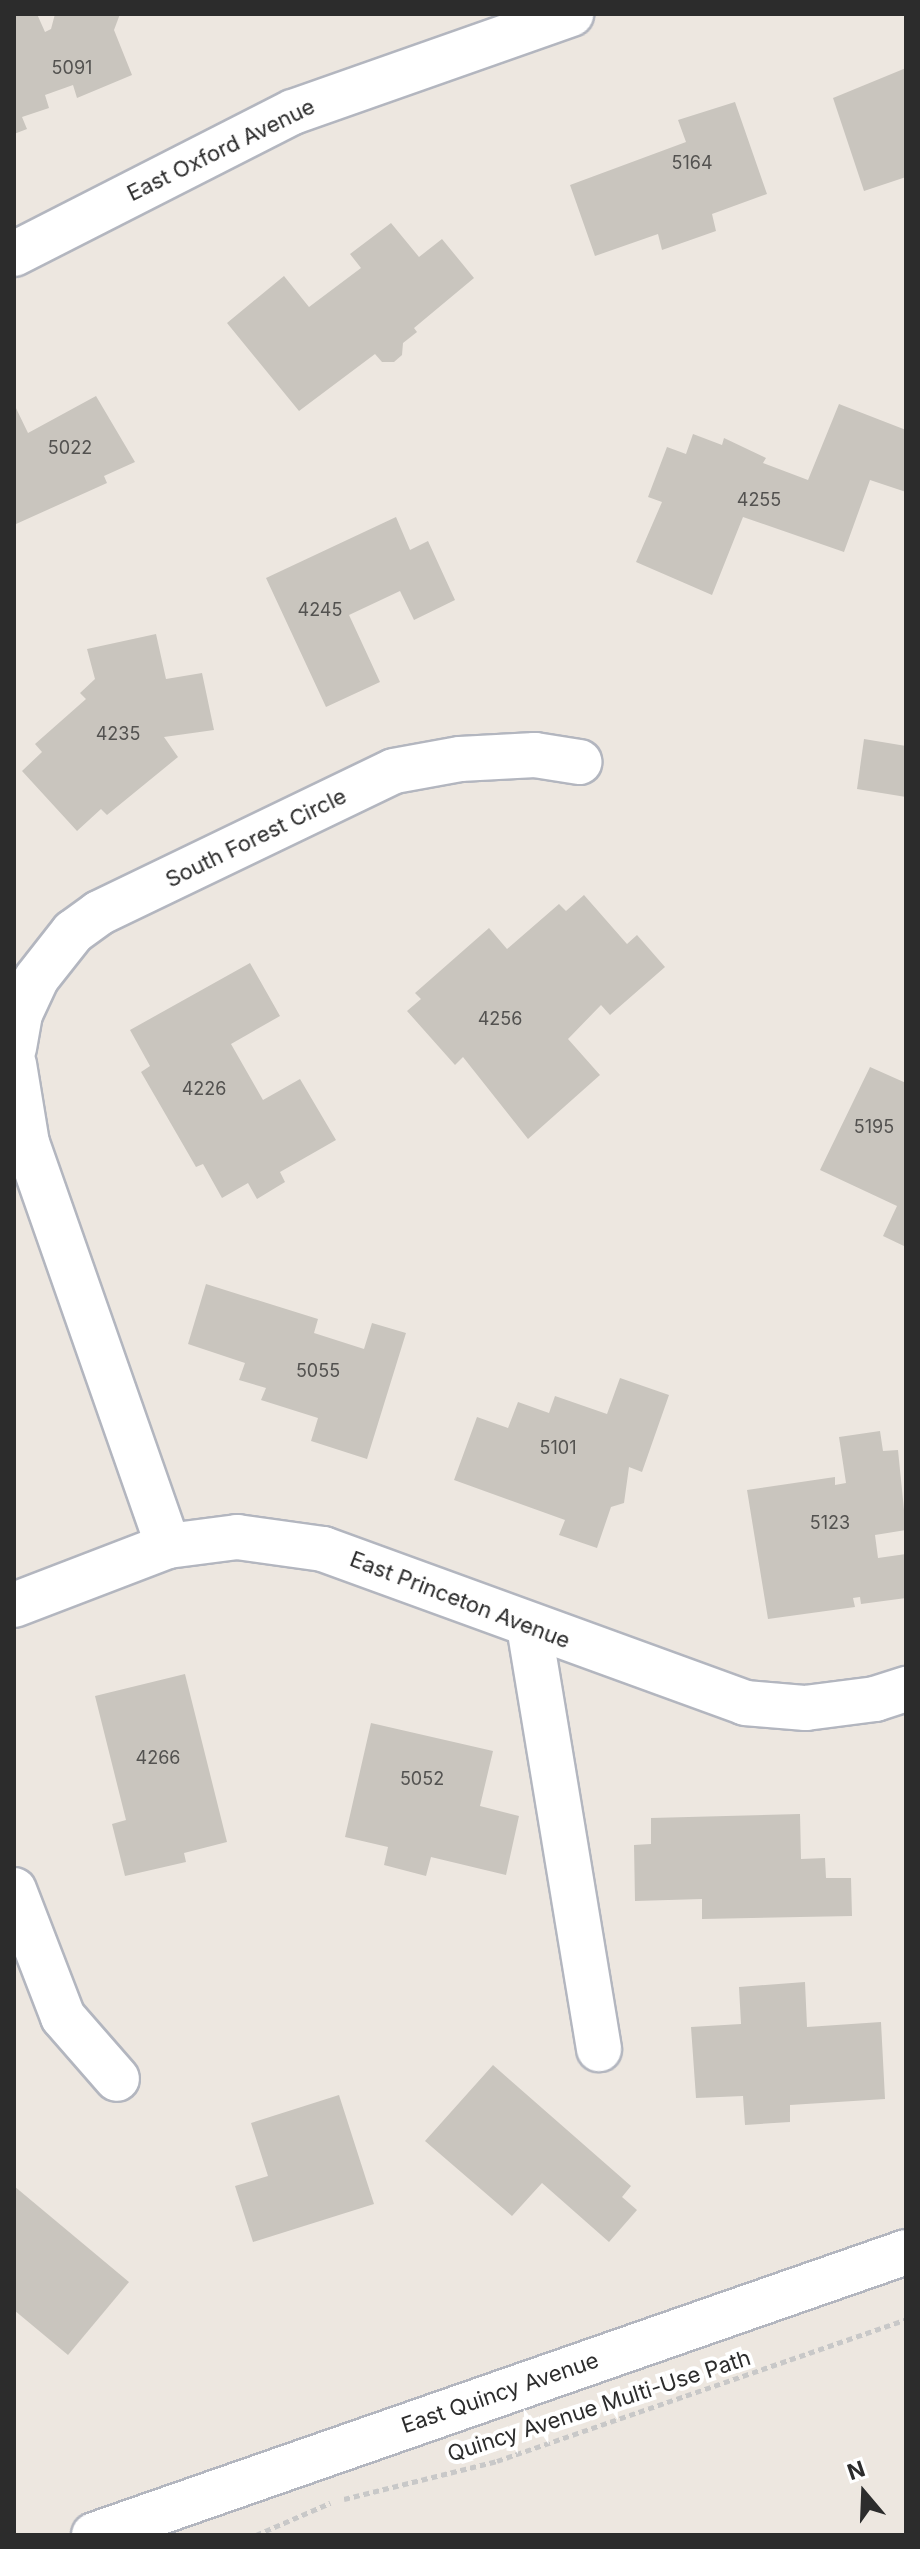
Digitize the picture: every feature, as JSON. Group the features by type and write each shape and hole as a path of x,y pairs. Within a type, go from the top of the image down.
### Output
{"street":[{"name":"East Oxford Avenue","path":"14,254 293,112 571,14"},
{"name":"South Forest Circle","path":"14,1048 20,1014 36,979 65,940 99,913 394,771 460,759 535,755 579,762"},
{"path":"14,1064 27,1143 168,1546"},
{"name":"East Princeton Avenue","path":"14,1605 168,1546 237,1537 323,1549 745,1703 806,1708 875,1699 906,1689"},
{"path":"529,1626 599,2049"},
{"path":"14,1890 63,2017 117,2079"},
{"name":"East Quincy Avenue","path":"94,2535 906,2252"}],"path":[{"name":"Quincy Avenue Multi-Use Path","path":"256,2535 339,2500 497,2461 906,2319"}],"building":[{"path":"14,14 37,14 45,32 51,29 55,14 120,14 114,30 132,75 77,98 73,85 45,95 49,108 22,117 27,129 14,134"},
{"path":"906,68 906,177 864,191 833,98"},
{"path":"735,102 767,194 712,214 716,231 662,250 658,234 595,256 570,185 686,142 678,120"},
{"path":"391,223 419,257 442,239 474,278 414,328 417,332 403,343 402,355 394,362 382,362 375,354 299,411 227,323 284,276 309,307 361,268 350,254"},
{"path":"96,396 135,462 104,476 107,483 16,524 14,404 28,433"},
{"path":"839,404 906,430 906,492 870,480 844,552 743,517 712,595 636,562 662,502 648,497 667,447 686,454 693,434 722,445 724,438 766,458 763,463 808,480"},
{"path":"396,517 410,550 428,541 455,600 414,620 400,591 349,615 380,682 326,707 266,578"},
{"path":"156,634 166,679 202,673 214,730 164,737 178,757 107,815 101,809 77,831 22,771 42,752 35,744 86,699 80,693 95,679 87,649"},
{"path":"864,739 906,746 906,797 857,789"},
{"path":"584,895 627,944 637,935 665,967 610,1015 601,1005 568,1039 600,1075 528,1139 463,1057 455,1065 407,1011 421,999 415,993 489,928 507,949 559,904 566,911"},
{"path":"250,963 280,1016 231,1044 263,1100 300,1079 336,1140 280,1172 285,1182 257,1199 248,1183 222,1198 203,1164 196,1167 141,1072 150,1066 130,1030"},
{"path":"870,1067 906,1083 906,1247 883,1236 897,1206 820,1170"},
{"path":"206,1284 318,1319 314,1333 364,1349 372,1323 406,1333 367,1459 311,1441 318,1418 261,1400 266,1388 239,1380 245,1363 188,1344"},
{"path":"620,1378 669,1395 642,1472 629,1467 624,1503 611,1507 597,1548 559,1535 565,1520 454,1480 477,1417 508,1428 518,1402 549,1413 555,1396 607,1414"},
{"path":"880,1431 883,1451 898,1450 906,1530 875,1535 878,1558 906,1554 906,1598 861,1604 860,1597 853,1598 855,1607 768,1619 747,1490 835,1477 835,1485 846,1483 839,1437"},
{"path":"185,1674 227,1842 184,1853 186,1862 125,1876 112,1824 126,1820 95,1696"},
{"path":"371,1723 493,1751 480,1806 519,1816 506,1875 431,1857 426,1876 384,1865 388,1847 345,1837"},
{"path":"800,1814 801,1859 825,1858 826,1878 851,1878 852,1916 702,1919 702,1899 635,1901 634,1845 651,1844 651,1818"},
{"path":"805,1982 807,2027 881,2022 885,2099 790,2105 790,2122 745,2125 743,2096 696,2098 691,2027 741,2024 739,1987"},
{"path":"493,2065 631,2186 622,2197 637,2210 609,2242 542,2183 512,2216 425,2141"},
{"path":"339,2095 374,2204 253,2242 235,2186 268,2176 251,2123"},
{"path":"14,2186 129,2282 68,2355 14,2310"}]}
